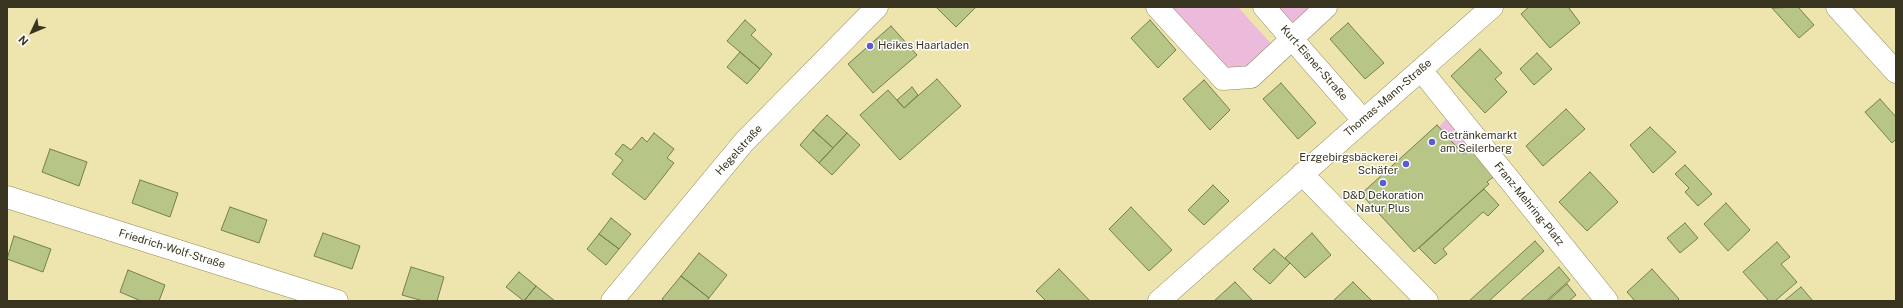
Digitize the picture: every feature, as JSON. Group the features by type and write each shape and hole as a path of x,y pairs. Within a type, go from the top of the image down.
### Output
{"street":[{"name":"Hegelstraße","path":"612,301 744,142 877,7"},
{"path":"1157,7 1223,79 1251,77 1326,7"},
{"name":"Kurt-Eisner-Straße","path":"1264,7 1364,120"},
{"name":"Thomas-Mann-Straße","path":"1159,301 1492,7"},
{"path":"1837,7 1896,72"},
{"name":"Franz-Mehring-Platz","path":"1421,70 1607,301"},
{"path":"1302,174 1428,301"},
{"name":"Friedrich-Wolf-Straße","path":"7,197 337,301"}],"shaded area":[{"path":"1165,7 1238,7 1274,47 1245,73 1226,72"},
{"path":"1279,7 1320,7 1297,27"},
{"path":"1448,117 1471,145 1460,153 1438,128"}],"building":[{"path":"936,7 976,7 956,27"},
{"path":"1529,7 1570,7 1569,8 1580,23 1550,48 1521,14"},
{"path":"1798,7 1814,25 1799,38 1772,8"},
{"path":"745,20 756,30 751,35 772,54 760,69 727,41"},
{"path":"1150,20 1176,50 1158,68 1131,38"},
{"path":"1348,23 1384,63 1365,79 1330,39"},
{"path":"891,26 917,55 873,93 848,64"},
{"path":"1480,49 1502,73 1495,79 1507,92 1485,113 1451,76"},
{"path":"740,52 760,69 747,84 727,67"},
{"path":"1537,53 1552,69 1534,85 1520,69"},
{"path":"937,79 961,106 900,160 860,115 888,90 904,108"},
{"path":"1204,80 1230,110 1210,130 1183,99"},
{"path":"1281,83 1316,123 1298,139 1263,99"},
{"path":"912,87 918,95 904,108 897,100"},
{"path":"1880,99 1896,117 1896,139 1892,143 1865,112"},
{"path":"1566,109 1585,129 1543,166 1526,146"},
{"path":"827,115 847,133 833,148 813,130"},
{"path":"1437,125 1463,154 1472,146 1497,174 1487,182 1489,184 1414,252 1361,194"},
{"path":"1650,127 1676,152 1653,173 1630,145"},
{"path":"813,130 833,148 819,163 800,145"},
{"path":"654,133 674,149 667,158 674,163 645,200 612,174 623,160 615,154 623,144 631,150 642,137 647,142"},
{"path":"847,133 860,145 832,175 819,163"},
{"path":"50,149 87,162 79,186 42,172"},
{"path":"1685,165 1712,194 1698,206 1685,192 1689,188 1675,174"},
{"path":"1590,172 1618,202 1587,231 1559,202"},
{"path":"140,180 178,193 170,217 132,203"},
{"path":"1213,185 1229,201 1204,225 1188,210"},
{"path":"1484,189 1499,205 1488,216 1483,212 1443,249 1447,254 1435,264 1419,248"},
{"path":"1726,203 1750,230 1728,251 1704,224"},
{"path":"230,207 267,220 259,243 221,230"},
{"path":"1131,207 1172,250 1149,271 1109,229"},
{"path":"611,218 631,234 619,249 599,234"},
{"path":"1685,223 1698,238 1680,253 1667,238"},
{"path":"323,233 360,246 352,269 314,256"},
{"path":"1312,233 1331,255 1305,278 1285,258"},
{"path":"599,234 619,249 606,265 587,249"},
{"path":"14,236 51,249 43,272 7,259"},
{"path":"1535,241 1544,251 1489,301 1469,301"},
{"path":"1777,242 1790,257 1781,264 1797,282 1775,301 1769,301 1743,272"},
{"path":"1274,249 1290,263 1270,284 1253,269"},
{"path":"699,253 727,275 709,298 681,276"},
{"path":"411,267 444,277 437,301 423,301 402,295"},
{"path":"1559,267 1570,280 1546,301 1520,301"},
{"path":"1059,269 1090,301 1046,301 1036,291"},
{"path":"1652,269 1679,299 1677,301 1635,301 1627,292"},
{"path":"128,270 165,285 159,301 141,301 120,292"},
{"path":"519,272 536,286 524,301 506,287"},
{"path":"681,276 709,298 707,301 665,301 662,299"},
{"path":"1235,282 1253,301 1214,301"},
{"path":"1353,282 1372,301 1333,301"},
{"path":"1567,284 1576,295 1569,301 1548,301"},
{"path":"536,286 555,301 524,301"},
{"path":"1801,287 1813,301 1784,301"}],"place":[{"name":"Heikes Haarladen","path":"870,46"},
{"name":"Getränkemarkt am Seilerberg","path":"1432,142"},
{"name":"Erzgebirgsbäckerei Schäfer","path":"1406,164"},
{"name":"D&D Dekoration Natur Plus","path":"1383,183"}]}
